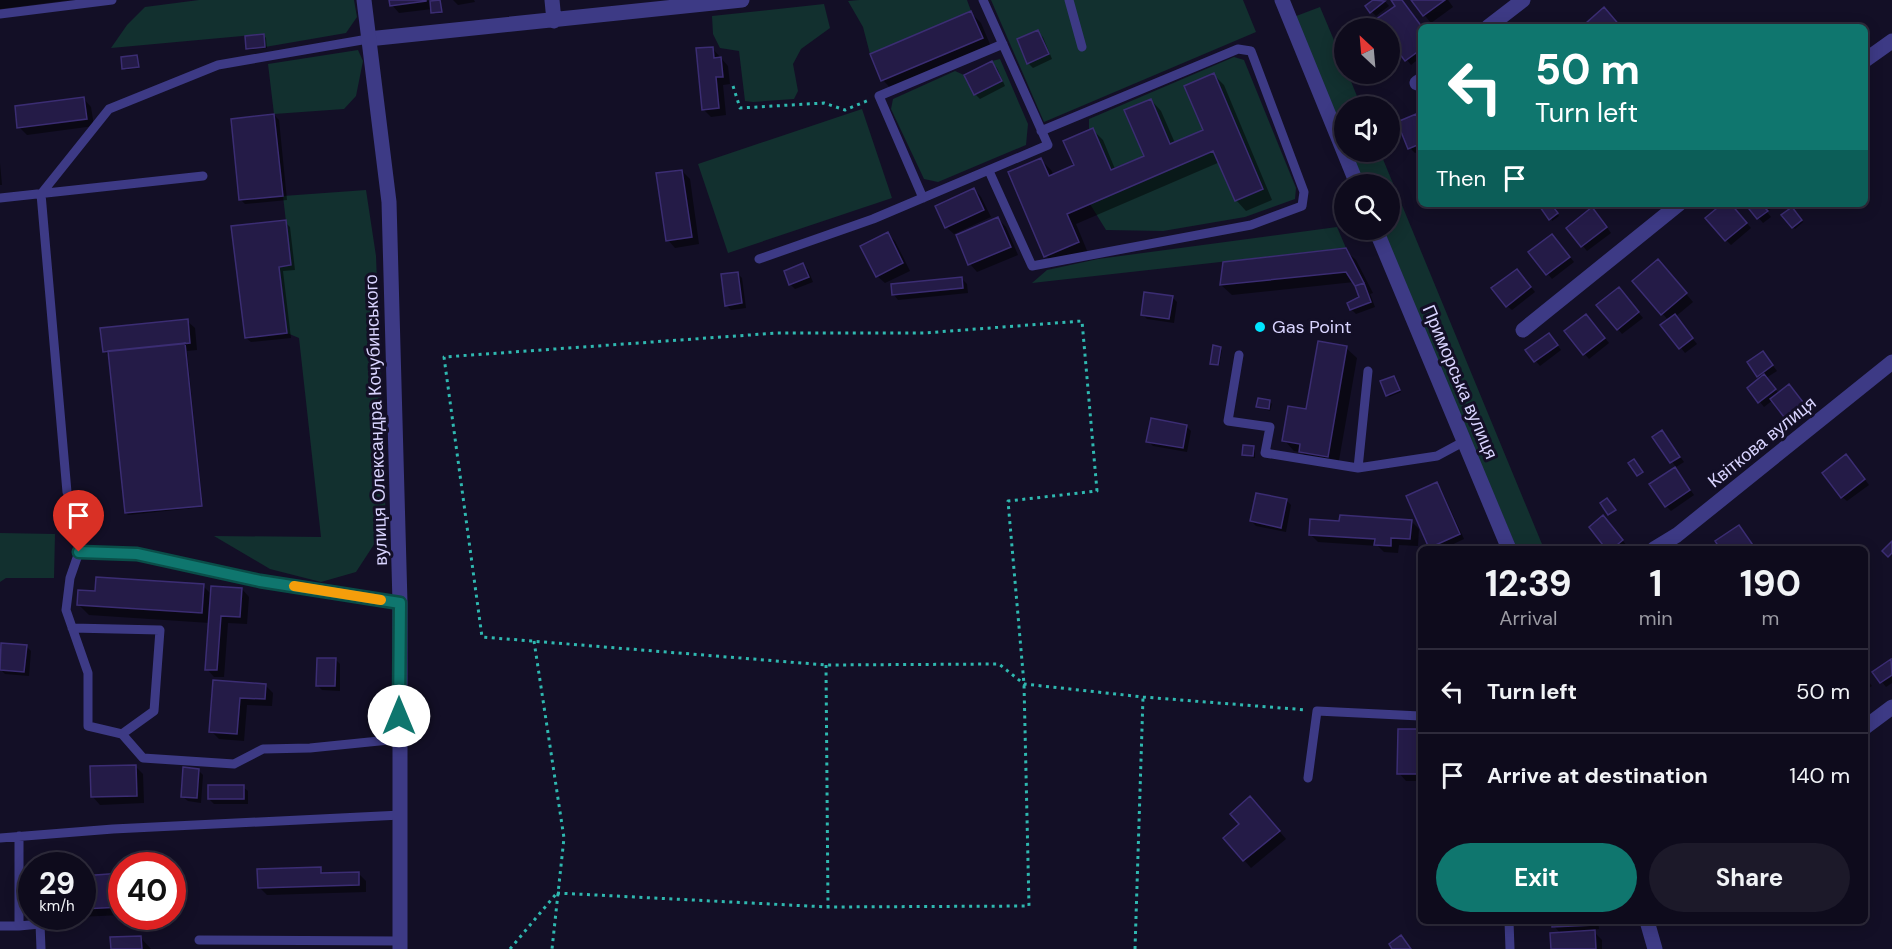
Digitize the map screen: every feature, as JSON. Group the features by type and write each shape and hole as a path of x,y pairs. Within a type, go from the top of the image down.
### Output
{"street":[{"name":"вулиця Олександра Кочубинського","path":"364,0 389,202 400,603 400,945"},
{"path":"552,0 554,21"},
{"path":"368,39 742,0"},
{"path":"1282,0 1353,174"},
{"path":"1492,24 1522,0"},
{"path":"1868,58 1892,41"},
{"path":"1523,330 1675,207"},
{"name":"Приморська вулиця","path":"1380,240 1508,546"},
{"name":"Квіткова вулиця","path":"1659,546 1677,535 1892,362"},
{"path":"1868,725 1892,707"},
{"path":"1648,924 1656,949"}],"lane":[{"path":"0,14 73,2 112,0"},
{"path":"759,259 873,219 1047,145 983,0"},
{"path":"1069,0 1082,47"},
{"path":"67,492 41,194 109,109 218,65 368,39"},
{"path":"923,198 879,96 1003,44"},
{"path":"989,171 1032,266 1251,225 1302,206 1304,192 1251,51 1238,49 1041,131"},
{"path":"0,198 203,176"},
{"path":"1239,355 1228,421 1270,427 1265,453 1358,468 1437,456 1463,442"},
{"path":"1358,468 1368,370"},
{"path":"399,739 310,748 263,748 234,764 143,758 122,734 88,726 88,673 66,609 70,578 79,552 137,554 260,581 400,603"},
{"path":"72,628 160,630 154,711 122,734"},
{"path":"1308,778 1317,711 1418,716"},
{"path":"0,838 113,829 400,815"},
{"path":"19,837 19,852"},
{"path":"1509,924 1510,949"},
{"path":"0,926 18,926"},
{"path":"40,930 41,949"},
{"path":"200,940 400,945"}],"path":[{"path":"733,86 740,108 824,103 845,110 879,96"},
{"path":"557,893 828,907 1029,906 1024,684 1008,501 1097,491 1082,321 924,333 777,333 444,357 482,637 826,665 999,664 1024,684 1143,697 1317,711"},
{"path":"534,641 564,838 552,949"},
{"path":"826,665 828,907"},
{"path":"1135,949 1143,697"},
{"path":"510,949 557,893"}],"green space":[{"path":"199,0 354,0 357,17 346,33 265,47 264,34 111,48 127,25 145,7"},
{"path":"967,0 971,11 870,54 863,27 848,1"},
{"path":"991,0 1243,0 1256,32 1044,122"},
{"path":"824,4 830,28 801,49 793,64 798,91 794,99 745,101 739,51 720,48 713,34 712,16"},
{"path":"1320,7 1334,40 1334,84 1352,84 1357,96 1334,96 1334,119 1291,18"},
{"path":"358,50 363,61 356,96 344,109 274,114 268,64"},
{"path":"1234,57 1244,60 1296,188 1295,199 1245,217 1163,231 1106,230 1090,204 1213,151 1235,201 1263,190 1214,73 1185,86 1203,130 1170,144 1151,99 1125,110 1144,156 1111,169 1093,128 1089,130 1089,119"},
{"path":"1000,59 1028,124 1026,145 938,182 924,179 891,109 893,99 955,71 964,75 974,94 992,61"},
{"path":"862,109 892,198 728,253 698,164"},
{"path":"1352,162 1384,162 1389,174 1358,174"},
{"path":"366,190 376,256 386,526 356,572 321,582 270,569 214,536 321,537 299,338 287,333 279,267 291,265 283,196"},
{"path":"1400,200 1543,546 1516,546 1385,240 1400,240"},
{"path":"1334,227 1334,240 1343,240 1346,248 1032,283 1047,270 1098,259"},
{"path":"0,533 55,534 54,578 6,578 0,582"}],"building":[{"path":"389,0 426,0 426,1 390,6"},
{"path":"440,0 442,12 431,13 430,1"},
{"path":"1373,0 1385,1 1370,13 1365,6"},
{"path":"1391,0 1402,0 1420,24 1418,51 1405,61 1400,54 1400,18 1378,18 1395,6"},
{"path":"1411,0 1445,0 1423,16"},
{"path":"1604,7 1618,24 1585,24"},
{"path":"971,11 983,38 881,81 870,54"},
{"path":"1038,30 1049,54 1027,64 1017,39"},
{"path":"264,34 265,47 246,49 245,36"},
{"path":"713,47 714,58 721,57 723,77 716,77 719,108 702,110 696,48"},
{"path":"137,55 139,67 122,69 121,57"},
{"path":"992,61 1002,81 974,95 964,75"},
{"path":"1214,73 1263,189 1235,201 1213,151 1067,214 1079,242 1044,257 1008,172 1041,158 1049,176 1074,165 1063,141 1093,128 1111,170 1144,156 1124,110 1151,99 1170,144 1203,130 1184,86"},
{"path":"84,97 87,119 17,128 15,106"},
{"path":"274,114 283,196 239,200 231,119"},
{"path":"1416,114 1418,145 1408,149 1400,129 1400,121"},
{"path":"682,170 692,237 666,241 656,173"},
{"path":"974,188 984,210 945,228 935,206"},
{"path":"1540,207 1553,207 1558,213 1549,220"},
{"path":"1592,207 1607,227 1581,247 1566,228"},
{"path":"1718,207 1734,207 1747,223 1725,241 1705,218"},
{"path":"1747,207 1764,207 1768,211 1757,219"},
{"path":"1792,207 1802,220 1792,228 1781,215"},
{"path":"998,217 1011,247 968,265 956,235"},
{"path":"286,220 291,265 279,267 287,333 245,338 231,226"},
{"path":"888,232 903,263 876,277 860,246"},
{"path":"1552,234 1570,257 1546,275 1528,252"},
{"path":"1346,248 1364,283 1355,286 1346,272 1220,285 1223,262"},
{"path":"1658,259 1687,293 1661,315 1632,281"},
{"path":"803,263 809,277 789,285 784,271"},
{"path":"1517,269 1531,287 1506,307 1491,288"},
{"path":"738,272 742,303 725,306 721,274"},
{"path":"962,277 963,288 892,295 891,284"},
{"path":"1364,283 1371,302 1350,310 1347,303 1359,297 1355,286"},
{"path":"1619,287 1639,312 1617,330 1596,305"},
{"path":"1144,292 1173,296 1169,319 1141,315"},
{"path":"1586,314 1605,338 1583,355 1564,331"},
{"path":"1675,314 1693,338 1679,349 1660,325"},
{"path":"188,319 190,343 103,352 100,328"},
{"path":"1549,333 1558,345 1534,362 1525,350"},
{"path":"1318,341 1347,346 1328,457 1299,452 1300,444 1282,441 1288,406 1306,409"},
{"path":"185,343 202,506 125,513 108,351"},
{"path":"1213,345 1221,347 1218,365 1210,364"},
{"path":"1763,351 1773,365 1757,377 1747,362"},
{"path":"1764,374 1776,389 1758,403 1747,388"},
{"path":"1394,376 1400,390 1386,396 1380,381"},
{"path":"1789,384 1803,402 1784,417 1770,399"},
{"path":"1258,398 1270,400 1269,409 1256,407"},
{"path":"1151,418 1187,425 1183,448 1146,442"},
{"path":"1662,430 1680,457 1670,463 1652,437"},
{"path":"1243,445 1254,446 1253,456 1242,455"},
{"path":"1846,454 1865,479 1841,498 1822,473"},
{"path":"1634,459 1643,472 1637,476 1628,463"},
{"path":"1675,467 1690,490 1665,507 1649,484"},
{"path":"1437,482 1460,534 1433,546 1428,546 1406,496"},
{"path":"1256,493 1287,499 1281,528 1250,521"},
{"path":"1607,498 1616,510 1608,515 1600,503"},
{"path":"1340,515 1412,520 1410,539 1391,538 1391,546 1374,545 1375,539 1309,535 1310,519 1339,521"},
{"path":"1603,515 1623,540 1616,546 1604,546 1589,527"},
{"path":"1739,525 1754,546 1718,546 1715,541"},
{"path":"1892,541 1892,553 1888,557 1882,551"},
{"path":"96,577 204,584 202,613 77,605 78,590 95,591"},
{"path":"211,586 242,588 240,617 221,616 217,670 205,670"},
{"path":"1,643 27,645 24,672 0,670"},
{"path":"317,658 336,658 335,686 316,686"},
{"path":"1891,659 1892,675 1880,683 1872,672"},
{"path":"213,680 266,684 265,699 240,698 237,734 209,732"},
{"path":"1398,729 1418,729 1418,774 1397,774"},
{"path":"136,765 137,796 91,797 90,766"},
{"path":"183,767 199,769 197,798 181,797"},
{"path":"208,785 244,785 244,799 208,799"},
{"path":"1250,796 1280,831 1243,861 1223,838 1239,824 1230,814"},
{"path":"321,867 321,873 359,872 359,885 258,888 257,869"},
{"path":"108,874 108,908 96,908 96,875"},
{"path":"1552,924 1595,924 1595,925 1552,927"},
{"path":"1595,930 1596,949 1551,949 1550,933"},
{"path":"1401,935 1411,949 1392,949 1389,944"},
{"path":"141,936 142,949 111,949 110,937"}],"slow traffic":[{"path":"294,586 381,600"}],"place":[{"name":"Gas Point","path":"1260,327"}],"route":[{"path":"79,552 137,554 260,581 400,603 399,716"}]}
